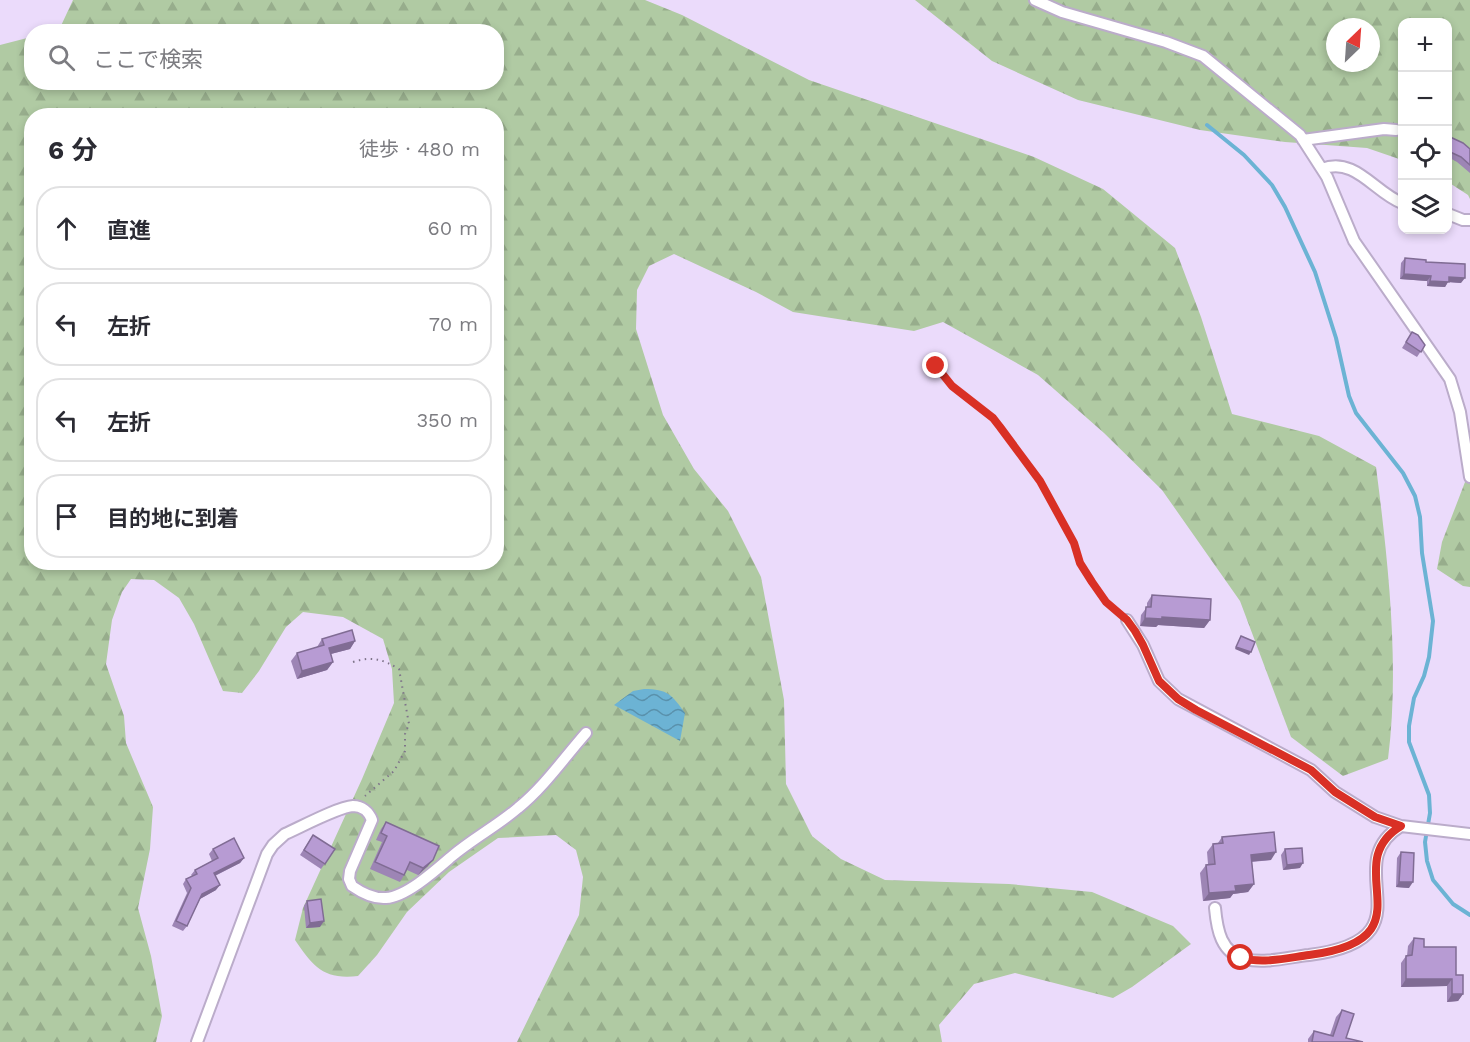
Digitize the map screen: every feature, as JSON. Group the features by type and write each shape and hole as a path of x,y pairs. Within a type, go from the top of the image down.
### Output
{"street":[{"path":"1035,0 1062,12 1166,42 1203,56 1281,118 1303,140 1322,169 1354,241 1450,379 1460,412 1470,477"},
{"path":"1303,140 1384,129 1396,130"},
{"path":"1322,169 1340,165 1348,168 1365,177 1398,201"},
{"path":"1452,216 1470,220"},
{"path":"1127,620 1143,645 1159,681 1178,699 1311,770 1335,792 1375,817 1401,826 1470,834"},
{"path":"198,1042 259,877 273,845 285,834 354,806 363,808 372,820 350,871 352,886 376,898 394,896 429,877 452,856 500,823 520,806 586,733"},
{"path":"1215,908 1220,938 1233,954 1249,960 1332,952 1360,942 1370,933 1378,911 1374,867 1382,845 1392,832 1401,826"}],"path":[{"path":"936,366 952,386 993,418 1000,427 1040,481 1074,543 1080,563 1092,582 1106,602 1127,620"},
{"path":"353,662 376,658 399,669 410,724 405,734 405,752 394,771 354,806"}],"green space":[{"path":"73,0 645,0 682,15 809,80 1034,157 1103,189 1175,248 1201,317 1232,414 1319,436 1376,467 1385,539 1393,650 1388,759 1343,776 1291,737 1240,601 1162,490 1104,433 1038,375 943,322 914,331 793,312 674,254 649,266 637,290 636,329 663,415 694,469 728,511 761,577 784,700 786,784 812,836 841,859 885,880 1009,884 1092,892 1173,926 1191,944 1113,998 1015,973 974,984 939,1025 942,1042 517,1042 579,915 583,877 576,850 556,835 498,838 449,872 407,912 377,955 358,976 336,976 320,969 295,940 303,908 394,703 392,669 383,639 343,617 303,612 286,627 259,671 242,693 223,691 194,624 179,598 154,580 131,579 122,592 112,620 106,664 124,716 126,743 153,807 150,849 138,908 151,956 162,1016 156,1042 0,1042 0,45 24,39 24,90 504,90 504,24 62,24"},
{"path":"915,0 1470,0 1470,199 1468,195 1452,185 1452,18 1398,18 1398,159 1367,148 1285,142 1200,130 1078,100 992,61"},
{"path":"1470,469 1470,587 1463,586 1437,569 1442,542"}],"water":[{"path":"659,690 669,694 685,713 680,741 614,705 633,691"}],"building":[{"path":"1452,138 1470,149 1470,165 1452,153"},
{"path":"1405,258 1426,260 1426,262 1465,264 1465,278 1449,277 1449,282 1430,281 1431,276 1404,274"},
{"path":"1412,332 1418,335 1425,345 1421,352 1406,342"},
{"path":"1152,595 1211,599 1210,620 1145,618 1146,607 1151,607"},
{"path":"352,630 355,641 329,648 333,662 302,671 297,653 324,645 322,639"},
{"path":"1241,636 1255,642 1251,652 1236,647"},
{"path":"386,822 439,846 433,860 423,868 410,862 404,875 375,862 387,836 381,833"},
{"path":"1274,832 1276,852 1251,855 1254,884 1235,886 1236,891 1209,893 1206,865 1215,864 1213,844 1223,843 1222,837"},
{"path":"313,835 335,849 325,864 304,850"},
{"path":"234,838 244,858 214,873 220,885 202,894 187,926 176,921 191,888 186,879 197,874 195,870 218,858 213,849"},
{"path":"1302,848 1303,863 1287,865 1285,849"},
{"path":"1401,852 1414,853 1413,882 1399,882"},
{"path":"321,899 324,921 310,923 307,901"},
{"path":"1414,938 1424,939 1424,947 1456,947 1456,975 1463,975 1463,994 1452,994 1452,979 1406,979 1406,956 1412,955"},
{"path":"1342,1010 1354,1014 1346,1038 1363,1042 1312,1042 1314,1031 1333,1036"}],"waterway":[{"path":"1207,125 1244,155 1272,185 1285,207 1315,272 1336,338 1349,396 1356,413 1403,473 1415,496 1420,517 1422,553 1433,621 1429,657 1424,676 1414,698 1409,726 1409,742 1429,795 1430,813 1425,842 1427,861 1433,880 1453,904 1470,915"}],"route":[{"path":"936,366 952,386 993,418 1026,461 1040,481 1074,543 1080,563 1106,602 1127,620 1135,631 1154,673 1164,687 1196,710 1311,770 1335,792 1375,817 1401,826 1392,832 1382,845 1374,867 1378,911 1370,933 1360,942 1332,952 1266,960 1241,958"}]}
